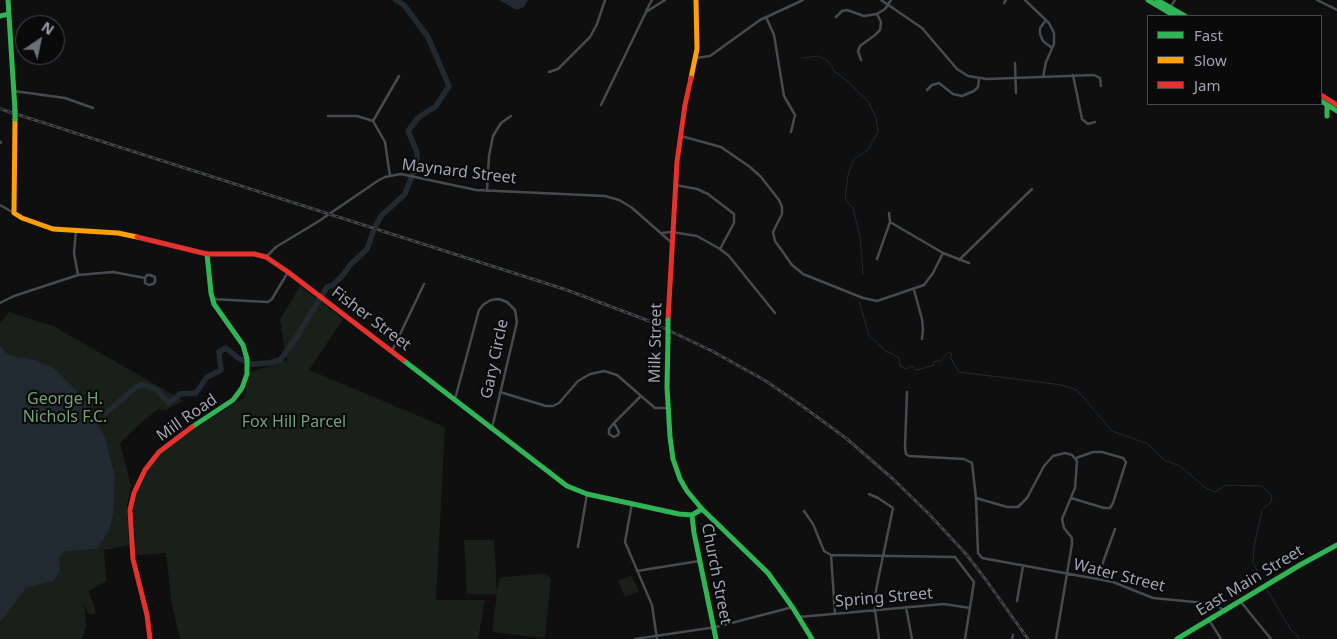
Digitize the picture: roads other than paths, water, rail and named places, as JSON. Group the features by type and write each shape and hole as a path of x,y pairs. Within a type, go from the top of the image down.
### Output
{"main road":[{"path":"8,0 15,110 16,175 14,213"},
{"name":"Milk Street","path":"696,0 698,42 681,136 672,232 668,320 670,444 675,466 687,491 702,509 763,568 793,607 812,639"},
{"path":"1148,0 1173,15"},
{"path":"1157,0 1183,15"},
{"path":"0,16 9,14"},
{"path":"1322,97 1337,105"},
{"path":"1322,102 1337,111"},
{"path":"1327,105 1327,116"},
{"name":"Fisher Street","path":"14,213 30,222 46,227 118,233 207,254 254,254 266,257 320,296 561,482 587,494 679,514 692,514"},
{"name":"Mill Road","path":"150,639 147,615 133,559 130,510 134,493 148,466 162,449 237,397 244,384 248,369 245,350 217,310 212,299 207,254"},
{"path":"692,514 702,509"},
{"name":"Church Street","path":"692,514 716,639"},
{"name":"East Main Street","path":"1177,639 1240,600 1337,545"}],"street":[{"path":"549,72 558,69 590,37 598,24 605,0"},
{"path":"601,105 652,0"},
{"path":"646,12 665,0"},
{"path":"696,58 710,56 766,17 804,0"},
{"path":"881,0 922,28 956,69 968,76 979,79 1015,79 1072,75 1097,76 1101,80 1101,86"},
{"path":"836,17 842,11 847,10 864,16 877,14 891,0"},
{"path":"1025,0 1046,20 1054,33 1052,48 1046,62 1043,77"},
{"path":"1170,8 1175,0"},
{"path":"1317,0 1337,10"},
{"path":"861,60 858,51 860,46 880,30 881,22 877,14"},
{"path":"766,17 774,35 784,96 795,115 791,132"},
{"path":"1046,20 1040,28 1040,34 1043,41 1052,48"},
{"path":"1015,63 1016,93"},
{"path":"1072,75 1082,119 1087,123 1095,122"},
{"path":"373,121 399,76"},
{"path":"928,90 932,85 939,83 952,94 962,96 974,91 979,83 979,79"},
{"path":"14,91 65,98 94,108"},
{"path":"328,116 357,116 373,121 384,142 390,176"},
{"path":"487,190 489,156 493,136 500,123 511,116"},
{"path":"681,136 720,147 750,167 761,177 779,200 782,207 782,214 773,232 775,241 796,270 870,300 884,299 924,285 929,280 943,253"},
{"name":"Maynard Street","path":"266,257 276,247 319,221 379,180 401,174 487,190 605,196 631,207 672,243"},
{"path":"675,185 702,190 734,214 734,223 720,248"},
{"path":"959,260 1032,189"},
{"name":"Fisher Street","path":"0,205 14,213"},
{"path":"877,259 890,222 889,213"},
{"path":"890,222 943,253 969,263"},
{"path":"76,231 74,253 78,275"},
{"path":"661,233 672,232 702,237 720,248 729,256 775,313"},
{"path":"0,303 14,296 78,275 113,272 145,278 147,275 152,275 155,278 155,282 149,285 145,283 145,278"},
{"path":"212,299 268,302 288,272"},
{"path":"392,351 424,284"},
{"path":"914,290 922,319 922,339"},
{"name":"Gary Circle","path":"455,399 478,311 485,303 496,299 511,304 517,319 492,428"},
{"path":"500,392 546,406 553,406 560,403 578,381 590,374 604,371 618,375 655,408 668,408"},
{"path":"907,392 905,445 907,455 970,461 973,466 976,498 1007,507 1018,507 1027,498 1044,466 1051,458 1063,453 1068,453 1075,458 1078,465 1077,480 1062,519 1064,528 1072,540 1056,639"},
{"path":"614,423 619,432 614,437 608,431 614,423 641,396"},
{"path":"1071,498 1110,508 1126,462 1123,458 1102,452 1093,452 1075,458"},
{"path":"578,547 587,494"},
{"path":"869,494 893,508 876,590 875,610 879,639"},
{"name":"Water Street","path":"976,498 980,556 985,559 1113,582 1152,598 1205,603 1218,606 1224,610"},
{"path":"632,503 624,540 652,604 657,638"},
{"path":"804,511 814,524 824,551 831,555 955,557 974,579 965,639"},
{"path":"1097,579 1114,529"},
{"path":"831,555 836,614"},
{"path":"637,571 700,561"},
{"path":"1017,601 1023,566"},
{"path":"1240,600 1271,639"},
{"name":"Spring Street","path":"799,617 944,604 970,608"},
{"path":"635,639 657,638 714,627 793,607"},
{"path":"906,607 912,639"},
{"path":"1209,620 1221,639"}],"waterway":[{"path":"376,225 381,216 405,194 417,163 417,152 408,131 418,118 436,106 449,86 428,37 404,5 396,0"},
{"path":"803,58 818,56 827,60 835,72 868,101 876,118 878,132 868,150 854,159 848,175 845,199 853,208 860,237 863,274"},
{"path":"106,413 140,385 157,390 169,403 180,394 196,393 207,377 221,370 219,352 226,348 238,358 252,364 280,360 327,287 333,285 367,249 373,232"},
{"path":"859,301 869,336 886,352 899,358 900,366 906,369 911,366 917,370 934,365 934,362 937,360 939,362 949,352 952,354 950,357 959,372 1062,385 1077,390 1112,431 1148,444 1164,460 1180,466 1206,488 1215,492 1226,485 1262,486 1272,496 1271,502 1262,510 1254,547 1253,562 1262,581"},
{"path":"1267,590 1291,630 1300,639"}],"railway":[{"path":"0,109 567,290 649,321 712,351 766,381 805,408 847,439 893,479 966,554 1028,639"}],"park label":[{"name":"George H. Nichols F.C.","path":"65,408"},
{"name":"Fox Hill Parcel","path":"294,422"}]}
